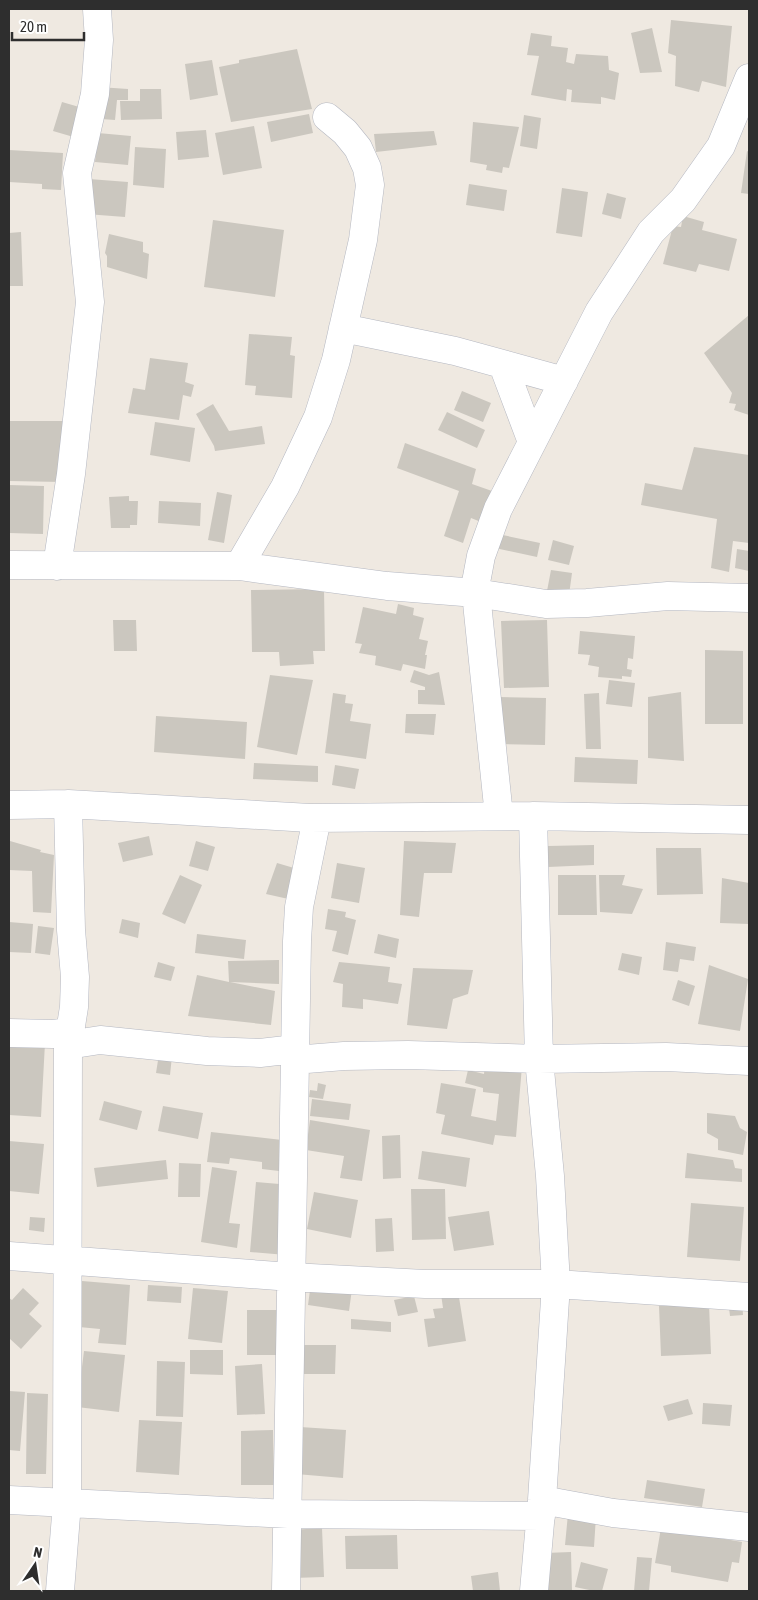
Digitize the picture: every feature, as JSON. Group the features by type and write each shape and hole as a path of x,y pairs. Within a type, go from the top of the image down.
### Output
{"street":[{"path":"57,566 71,474 90,302 78,173 95,94 99,40 97,9"},
{"path":"499,816 475,593 481,556 498,510 599,312 651,232 683,200 722,146 749,78"},
{"path":"239,566 285,487 318,417 336,360 363,240 370,185 367,168 358,148 345,132 327,117"},
{"path":"344,328 416,342 564,381"},
{"path":"503,365 532,442"},
{"path":"9,565 239,566 387,586 475,593 546,604 587,603 668,596 749,598"},
{"path":"60,1591 67,1502 69,1038 75,977 71,930 68,804"},
{"path":"9,805 68,804 317,818 533,816 749,820"},
{"path":"533,816 539,1059 550,1176 556,1284 542,1508 534,1591"},
{"path":"286,1591 296,941 299,907 317,818"},
{"path":"9,1033 52,1034 69,1038 207,1050 295,1055 408,1055 539,1059 666,1057 749,1061"},
{"path":"9,1256 291,1277 425,1284 556,1284 749,1296"},
{"path":"9,1500 288,1514 542,1508 613,1513 749,1527"}],"building":[{"path":"671,20 732,26 726,87 702,81 699,92 675,86 676,56 668,53"},
{"path":"652,28 662,72 640,73 631,33"},
{"path":"531,33 552,36 551,46 568,48 566,62 574,64 576,54 608,56 609,70 619,73 615,100 601,97 601,104 571,102 572,90 567,89 566,101 531,95 539,56 527,55"},
{"path":"297,49 312,109 231,122 219,67 239,63 239,60"},
{"path":"212,60 218,95 190,100 185,64"},
{"path":"99,87 128,89 128,100 117,100 115,120 101,119"},
{"path":"140,89 161,89 162,119 121,120 120,101 140,101"},
{"path":"62,102 86,109 77,138 53,131"},
{"path":"309,114 313,133 271,142 267,122"},
{"path":"524,115 541,118 537,149 520,146"},
{"path":"473,122 519,127 509,168 503,167 502,173 486,170 487,165 470,162"},
{"path":"254,126 262,168 223,175 215,133"},
{"path":"206,130 209,157 178,160 176,132"},
{"path":"434,131 437,145 376,152 374,134"},
{"path":"98,133 131,136 128,165 95,162"},
{"path":"135,147 166,149 164,188 133,185"},
{"path":"9,150 63,153 61,190 42,189 42,184 9,182"},
{"path":"747,151 749,152 749,194 741,193"},
{"path":"89,179 128,182 125,217 86,214"},
{"path":"469,184 507,190 504,211 466,205"},
{"path":"562,188 588,192 582,237 556,233"},
{"path":"607,193 626,198 621,219 602,214"},
{"path":"683,216 704,222 702,230 737,239 729,271 699,264 696,272 663,264 673,226 681,227"},
{"path":"213,220 284,230 275,297 204,287"},
{"path":"21,232 23,286 9,286 9,233"},
{"path":"109,234 143,242 143,252 149,254 147,279 107,267 107,256 105,253"},
{"path":"749,315 749,415 734,410 736,404 729,403 732,393 704,353"},
{"path":"249,334 292,337 290,355 295,356 292,398 255,395 256,386 245,385"},
{"path":"150,358 188,363 185,382 194,385 191,397 183,395 179,420 128,413 133,388 145,390"},
{"path":"462,391 491,403 483,422 454,410"},
{"path":"213,404 229,431 262,426 265,444 215,451 196,414"},
{"path":"447,412 485,430 477,448 438,430"},
{"path":"9,421 63,421 62,482 9,481"},
{"path":"155,422 195,428 190,462 150,455"},
{"path":"405,443 476,469 472,484 492,491 481,522 471,518 463,543 444,536 459,491 397,468"},
{"path":"694,447 749,455 749,543 733,541 729,572 711,568 717,519 641,505 645,483 682,490"},
{"path":"9,485 44,486 43,534 9,533"},
{"path":"217,492 232,495 224,543 208,540"},
{"path":"129,496 129,501 138,501 137,525 130,525 130,528 111,528 109,497"},
{"path":"159,501 201,503 200,526 158,523"},
{"path":"498,534 540,543 537,557 495,548"},
{"path":"553,540 574,546 569,565 548,560"},
{"path":"737,549 749,551 749,571 735,568"},
{"path":"551,570 572,573 569,595 547,591"},
{"path":"324,589 325,651 313,651 314,664 280,666 279,652 252,652 251,590"},
{"path":"398,604 414,608 413,615 424,618 419,639 428,641 425,669 403,664 401,671 375,665 376,656 359,653 362,644 355,643 363,607 396,614"},
{"path":"113,620 136,620 137,651 114,651"},
{"path":"547,620 549,687 504,688 501,621"},
{"path":"580,631 635,636 633,659 628,658 627,669 632,670 631,677 622,676 622,679 598,677 599,667 588,665 590,655 578,654"},
{"path":"705,650 743,651 743,724 705,724"},
{"path":"414,670 429,675 439,672 445,705 418,704 418,690 425,690 425,687 410,682"},
{"path":"270,675 313,680 297,755 257,747"},
{"path":"609,680 635,683 632,707 606,704"},
{"path":"681,692 684,761 648,758 648,697"},
{"path":"333,693 346,695 345,703 353,704 350,721 371,724 366,759 325,753"},
{"path":"599,693 601,749 586,749 584,694"},
{"path":"498,697 546,698 545,745 497,744"},
{"path":"406,714 436,714 434,735 405,733"},
{"path":"156,716 247,722 245,759 154,752"},
{"path":"575,757 638,760 637,784 574,782"},
{"path":"254,763 318,766 318,782 253,779"},
{"path":"335,765 359,769 355,789 332,785"},
{"path":"149,836 153,855 123,862 118,843"},
{"path":"10,841 54,855 51,913 33,912 32,871 9,870"},
{"path":"196,841 215,847 208,871 189,866"},
{"path":"404,841 456,843 452,873 424,873 419,917 400,915"},
{"path":"594,845 594,865 548,867 548,846"},
{"path":"656,848 701,848 703,894 657,895"},
{"path":"277,863 294,868 293,900 266,894"},
{"path":"337,863 365,868 359,903 331,898"},
{"path":"180,875 202,885 185,924 162,914"},
{"path":"558,875 596,875 597,915 558,915"},
{"path":"599,875 625,875 622,885 643,889 632,914 600,912"},
{"path":"722,878 749,883 749,924 720,923"},
{"path":"328,909 346,912 345,917 356,920 348,955 332,951 337,931 325,929"},
{"path":"122,919 140,923 138,938 119,933"},
{"path":"9,922 33,924 31,953 9,952"},
{"path":"38,926 54,928 50,955 35,953"},
{"path":"197,934 246,940 244,959 195,953"},
{"path":"378,934 399,939 396,958 374,953"},
{"path":"666,942 696,947 694,961 680,959 678,972 663,970"},
{"path":"622,953 642,957 639,975 618,970"},
{"path":"279,960 279,984 230,982 275,991 271,1025 188,1016 197,975 229,982 228,961"},
{"path":"158,962 175,967 171,981 154,977"},
{"path":"339,962 390,967 388,982 402,984 398,1004 363,999 363,1009 342,1007 343,984 333,982"},
{"path":"709,965 748,979 740,1031 698,1024"},
{"path":"413,968 473,970 468,994 453,999 447,1029 407,1025"},
{"path":"678,980 695,986 689,1006 672,1000"},
{"path":"9,1041 45,1043 41,1117 9,1115"},
{"path":"159,1054 172,1056 170,1075 156,1073"},
{"path":"485,1063 522,1066 516,1137 495,1135 493,1145 441,1134 445,1115 436,1113 441,1083 476,1089 471,1116 496,1121 499,1094 483,1092 483,1088 465,1083 468,1070 484,1074"},
{"path":"318,1083 326,1085 323,1099 309,1097 310,1090 317,1091"},
{"path":"312,1099 351,1104 349,1120 310,1116"},
{"path":"104,1101 142,1111 137,1130 99,1120"},
{"path":"163,1106 203,1113 198,1139 158,1131"},
{"path":"707,1113 735,1116 740,1128 747,1132 743,1155 718,1150 718,1139 707,1133"},
{"path":"310,1120 370,1130 362,1181 340,1178 344,1156 306,1150"},
{"path":"211,1132 282,1140 279,1171 262,1169 262,1162 230,1158 229,1164 207,1162"},
{"path":"400,1135 401,1178 383,1179 382,1136"},
{"path":"9,1141 44,1144 39,1194 9,1191"},
{"path":"422,1151 470,1158 466,1187 418,1179"},
{"path":"687,1153 733,1160 735,1168 742,1169 742,1182 685,1178"},
{"path":"166,1160 168,1179 97,1187 94,1168"},
{"path":"179,1163 201,1164 200,1197 178,1197"},
{"path":"212,1167 237,1171 229,1223 240,1224 237,1248 201,1242"},
{"path":"256,1182 291,1185 286,1255 250,1252"},
{"path":"411,1189 445,1189 446,1239 412,1240"},
{"path":"314,1192 358,1200 351,1238 307,1229"},
{"path":"691,1203 744,1207 740,1261 687,1257"},
{"path":"489,1211 494,1245 454,1251 448,1217"},
{"path":"30,1217 45,1218 44,1232 29,1230"},
{"path":"392,1218 394,1251 376,1252 375,1219"},
{"path":"82,1281 130,1285 126,1345 98,1343 100,1329 79,1327"},
{"path":"311,1283 352,1289 349,1311 308,1305"},
{"path":"148,1285 182,1287 181,1303 147,1301"},
{"path":"23,1288 39,1303 29,1314 42,1326 21,1349 9,1338 9,1298 12,1300"},
{"path":"193,1288 228,1291 222,1343 188,1339"},
{"path":"458,1291 466,1341 428,1347 424,1319 435,1318 433,1309 443,1308 441,1294"},
{"path":"414,1296 418,1312 398,1316 394,1300"},
{"path":"742,1299 743,1315 730,1316 728,1300"},
{"path":"709,1304 711,1354 661,1356 659,1306"},
{"path":"247,1310 279,1310 279,1355 247,1355"},
{"path":"351,1319 391,1322 391,1332 351,1329"},
{"path":"298,1345 336,1345 335,1374 298,1374"},
{"path":"190,1350 223,1350 223,1375 190,1374"},
{"path":"84,1351 125,1355 119,1412 77,1407"},
{"path":"157,1361 185,1362 183,1417 156,1416"},
{"path":"262,1364 265,1414 237,1415 235,1366"},
{"path":"9,1391 25,1392 20,1451 9,1450"},
{"path":"27,1393 48,1394 46,1474 26,1474"},
{"path":"688,1399 693,1414 668,1421 663,1406"},
{"path":"703,1403 732,1405 730,1426 702,1424"},
{"path":"139,1420 182,1422 179,1475 136,1472"},
{"path":"300,1427 346,1430 343,1478 296,1474"},
{"path":"273,1430 274,1485 241,1485 241,1431"},
{"path":"647,1480 705,1489 702,1507 644,1498"},
{"path":"568,1514 596,1516 594,1547 565,1545"},
{"path":"322,1528 324,1577 293,1578 291,1530"},
{"path":"661,1528 742,1542 739,1563 732,1562 728,1582 671,1572 671,1566 655,1563"},
{"path":"397,1535 398,1569 346,1569 345,1536"},
{"path":"571,1552 572,1591 546,1591 545,1553"},
{"path":"637,1557 652,1558 649,1591 634,1591"},
{"path":"581,1562 608,1569 602,1591 575,1587"},
{"path":"498,1572 500,1591 473,1591 471,1576"}]}
